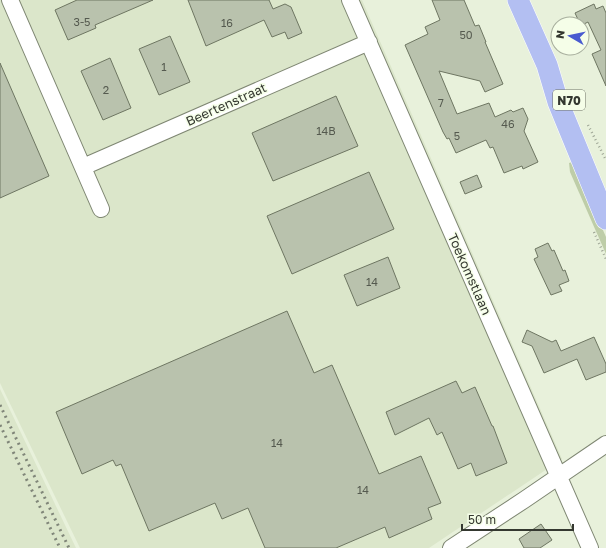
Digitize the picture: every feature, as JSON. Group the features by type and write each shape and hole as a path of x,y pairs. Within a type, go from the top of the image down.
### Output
{"main road":[{"name":"N70","path":"518,0 547,65 558,102 606,219"},
{"name":"N70","path":"547,65 566,94 606,181"}],"street":[{"path":"10,0 102,209"},
{"name":"Toekomstlaan","path":"350,0 590,548"},
{"name":"Beertenstraat","path":"83,167 369,42"},
{"path":"451,548 606,444"}],"shaded area":[{"path":"0,0 362,0 562,459 429,548 80,548 0,383"},
{"path":"573,162 606,237 606,254 570,172 569,163"},
{"path":"0,389 76,548 0,548"}],"building":[{"path":"77,0 153,0 95,25 96,28 68,40 55,10"},
{"path":"188,0 269,0 273,9 285,4 291,7 302,33 288,39 285,32 272,37 264,20 206,46"},
{"path":"432,0 464,0 475,26 479,25 503,84 485,92 480,81 439,71 457,114 489,103 495,117 511,110 513,112 523,108 528,119 524,131 538,162 523,169 522,166 504,173 493,147 490,148 486,140 456,153 449,138 447,139 443,132 405,45 428,34 425,27 440,20"},
{"path":"594,4 596,9 603,6 606,13 606,86 592,54 601,50 590,26 590,16 576,16 575,13"},
{"path":"170,36 190,82 159,95 139,49"},
{"path":"110,58 131,108 103,120 81,71"},
{"path":"0,63 49,176 0,198"},
{"path":"336,96 358,146 273,181 252,133"},
{"path":"369,172 394,229 292,274 267,216"},
{"path":"477,175 482,187 465,194 460,182"},
{"path":"548,243 552,251 554,250 569,281 559,285 562,291 551,295 534,259 538,257 535,249"},
{"path":"388,257 400,288 357,306 344,275"},
{"path":"287,311 314,373 332,365 379,474 421,456 441,503 428,508 432,519 389,538 385,527 336,548 265,548 248,508 222,519 215,503 149,531 121,464 116,466 113,460 82,474 56,412"},
{"path":"527,330 552,342 556,340 561,351 594,337 606,364 606,372 586,380 577,359 544,373 532,346 522,342"},
{"path":"456,381 462,393 475,387 493,426 507,463 476,476 471,463 458,469 442,432 437,435 429,418 395,435 386,412"},
{"path":"541,524 552,540 540,548 524,548 519,539"}],"railway":[{"path":"0,405 69,548"},
{"path":"0,425 60,548"}]}
